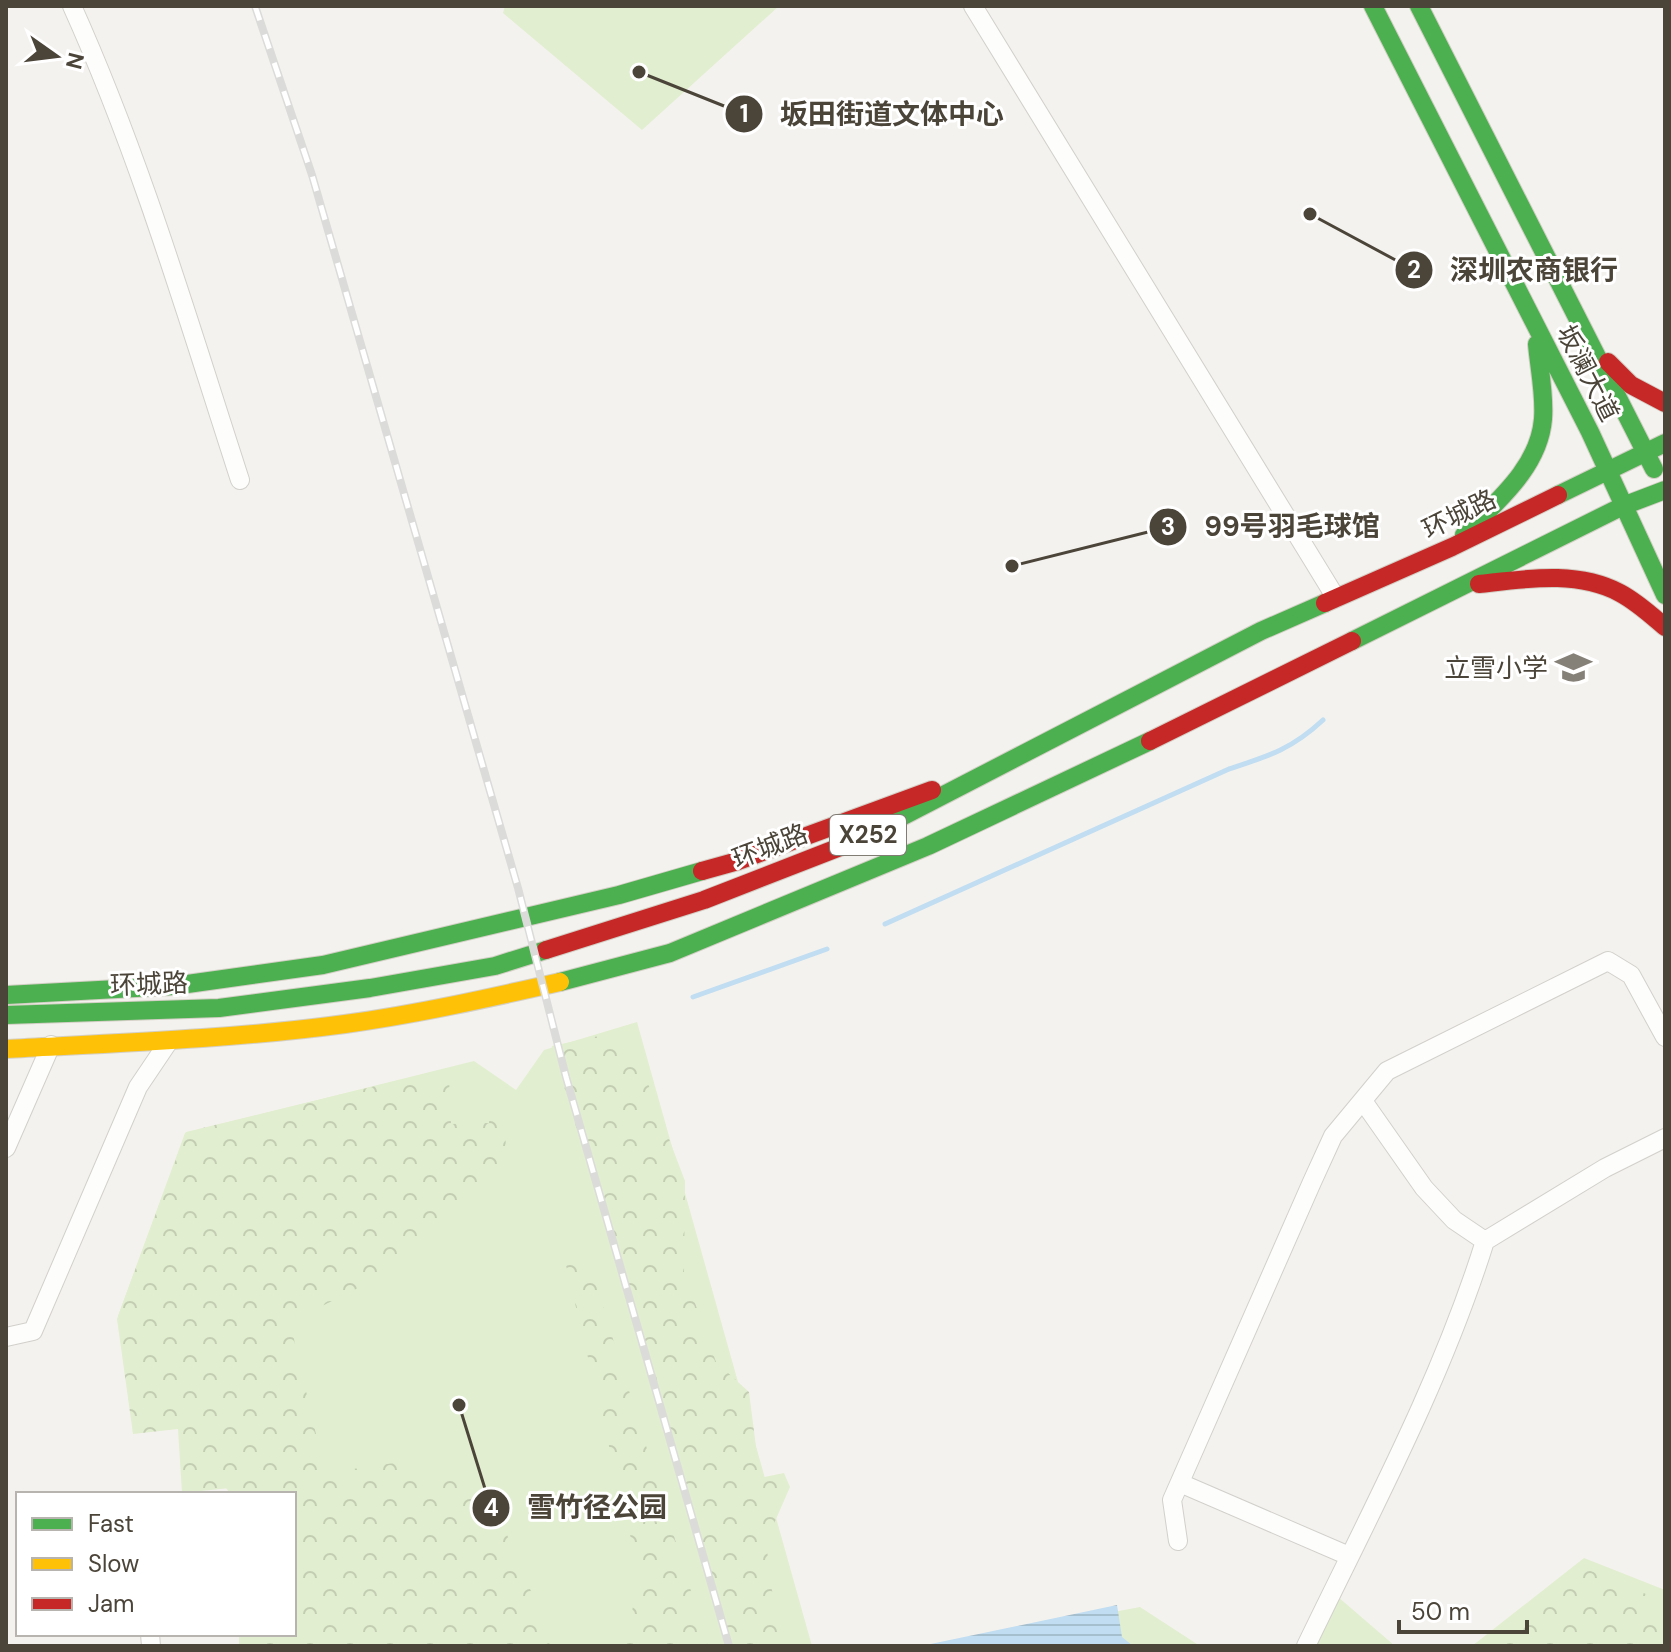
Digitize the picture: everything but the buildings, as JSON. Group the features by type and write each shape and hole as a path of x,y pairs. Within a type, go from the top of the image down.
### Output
{"main road":[{"name":"坂澜大道","path":"1373,6 1608,470 1665,595"},
{"name":"坂澜大道","path":"1419,6 1647,451 1664,492"},
{"path":"1452,547 1520,476 1535,451 1543,408 1535,328"},
{"path":"1590,345 1631,385 1665,403"},
{"name":"环城路","path":"6,1015 219,1008 370,988 495,966 704,900 853,842 1261,631 1452,547 1665,443"},
{"name":"X252","path":"6,1049 169,1041 345,1024 453,1006 587,976 670,953 928,846 1257,690 1623,506 1664,492"},
{"path":"1458,587 1550,577 1574,578 1615,590 1665,627"},
{"path":"6,995 173,986 323,965 451,935 619,895 738,861 1025,755"}],"street":[{"path":"72,6 101,70 145,188 240,480"},
{"path":"973,6 1336,598"},
{"path":"1178,1541 1172,1500 1333,1136 1387,1071 1608,961 1631,975 1665,1037"},
{"path":"6,1337 33,1331 138,1087 169,1041"},
{"path":"6,1148 51,1045"},
{"path":"1363,1101 1424,1188 1454,1220 1485,1241"},
{"path":"1306,1646 1424,1400 1470,1288 1485,1241 1605,1168 1665,1138"},
{"path":"1180,1483 1349,1556"}],"green space":[{"path":"505,6 779,6 642,130 503,13"},
{"path":"637,1022 812,1646 291,1646 296,1636 296,1492 229,1492 118,1316 185,1133 474,1061 516,1090 544,1050"},
{"path":"608,1034 639,1060 685,1181 684,1272 716,1362 749,1392 760,1478 784,1473 790,1487 766,1542 779,1646 731,1646 552,1046"},
{"path":"429,1073 449,1079 451,1124 489,1123 492,1091 505,1121 506,1154 482,1193 384,1275 290,1322 325,1473 394,1463 454,1481 500,1518 544,1622 550,1646 239,1646 239,1636 296,1636 296,1492 231,1492 230,1488 182,1492 178,1429 133,1434 117,1319 186,1132"},
{"path":"587,1255 708,1646 617,1646 630,1623 639,1572 565,1261"},
{"path":"1584,1558 1665,1590 1665,1646 1472,1646"},
{"path":"1584,1568 1665,1602 1665,1646 1481,1646"},
{"path":"1330,1590 1395,1646 1303,1646"},
{"path":"1140,1607 1200,1646 934,1646"}],"water":[{"path":"1117,1605 1122,1637 1133,1646 921,1646"}],"waterway":[{"path":"885,924 1229,769 1279,750 1301,738 1323,720"},
{"path":"693,997 827,949"}],"railway":[{"path":"255,6 312,175 518,888 566,1077 729,1646"}],"traffic: fast":[{"path":"1373,6 1590,432 1665,595"},
{"path":"1419,6 1654,469"},
{"path":"1464,535 1525,469 1540,437 1543,400 1537,344"},
{"path":"1558,495 1665,443"},
{"path":"1352,641 1623,506 1665,490"},
{"path":"878,829 1261,631 1325,603"},
{"path":"560,982 670,953 928,846 1150,741"},
{"path":"6,995 173,986 323,965 619,895 702,871"},
{"path":"6,1015 219,1008 370,988 495,966 546,950"}],"traffic: slow":[{"path":"6,1049 176,1040 303,1029 426,1011 560,982"}],"traffic: jam":[{"path":"1608,362 1631,385 1665,403"},
{"path":"1325,603 1452,547 1558,495"},
{"path":"1479,584 1551,578 1586,581 1626,597 1665,627"},
{"path":"1150,741 1352,641"},
{"path":"702,871 738,861 932,790"},
{"path":"546,950 704,900 853,842 878,829"}],"place":[{"name":"坂田街道文体中心","path":"639,72"},
{"name":"深圳农商银行","path":"1310,214"},
{"name":"99号羽毛球馆","path":"1012,566"},
{"name":"立雪小学","path":"1574,668"},
{"name":"雪竹径公园","path":"459,1405"}]}
